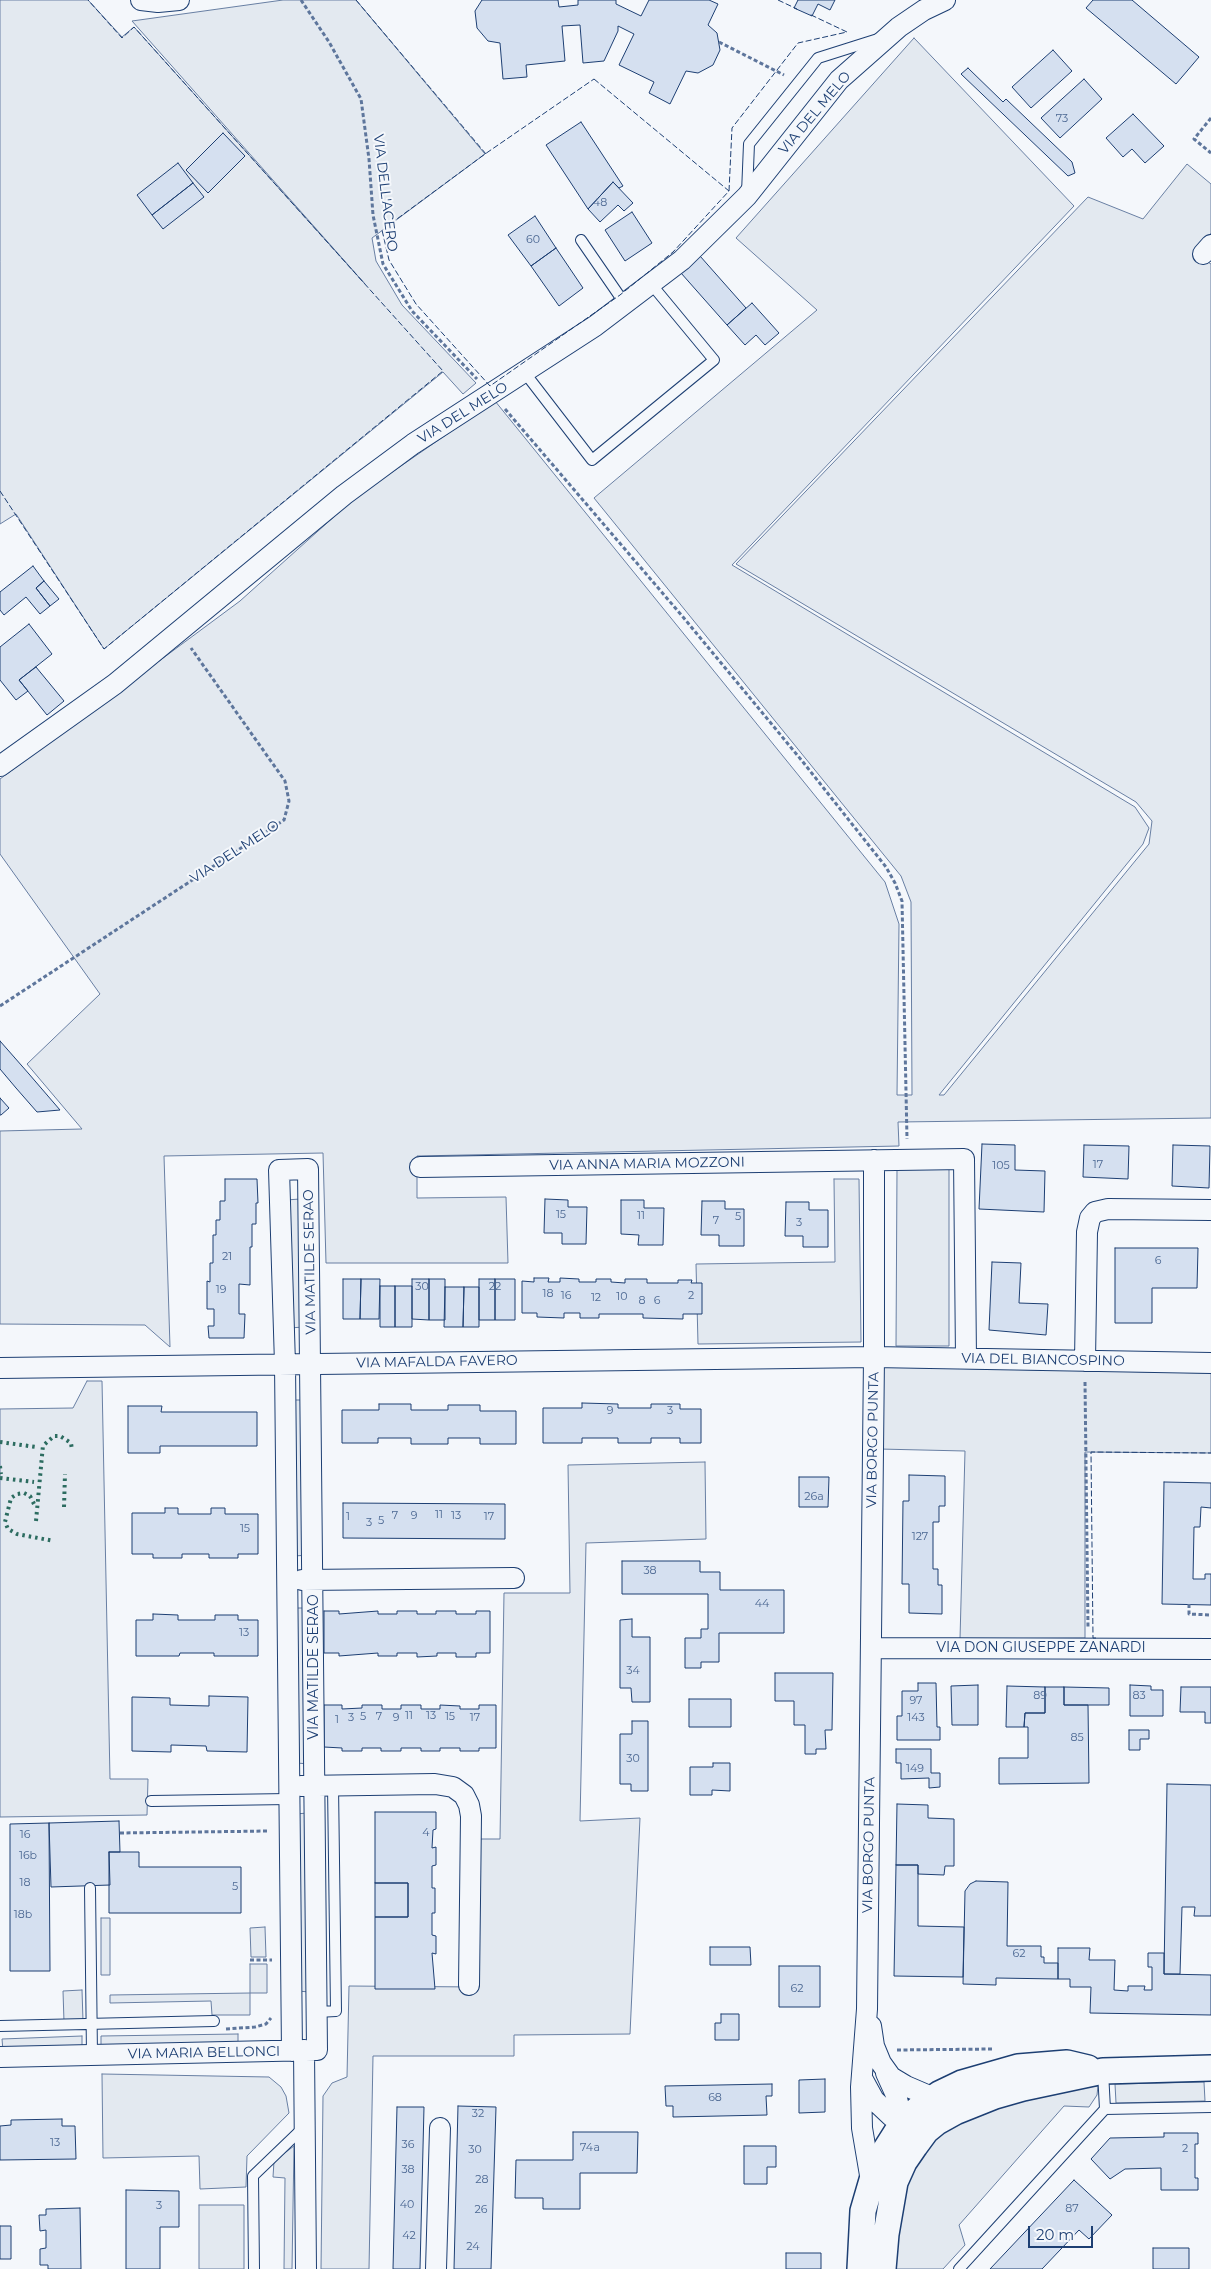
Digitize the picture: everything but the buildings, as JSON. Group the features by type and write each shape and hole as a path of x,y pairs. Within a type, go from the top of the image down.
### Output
{"street":[{"path":"141,0 158,2 180,0"},
{"name":"VIA DEL MELO","path":"0,766 116,684 344,494 413,444 526,373 652,285 689,254 747,196 839,80 888,36 924,10 945,0"},
{"path":"874,1160 964,1159 966,1358"},
{"name":"VIA ANNA MARIA MOZZONI","path":"420,1167 874,1160"},
{"name":"VIA BORGO PUNTA","path":"871,2181 862,2128 862,2076 867,2010 874,1357 874,1160"},
{"name":"VIA MATILDE SERAO","path":"304,2050 317,2012 324,1785 313,1580 308,1169 280,1170 285,1364 290,1792 304,2050 306,2269"},
{"path":"1085,1360 1087,1232 1090,1218 1095,1212 1108,1209 1211,1210"},
{"name":"VIA DEL BIANCOSPINO","path":"874,1357 1211,1362"},
{"name":"VIA MAFALDA FAVERO","path":"0,1368 874,1357"},
{"path":"287,1580 514,1578"},
{"name":"VIA DON GIUSEPPE ZANARDI","path":"871,1648 1211,1649"},
{"path":"290,1792 324,1785 435,1784 452,1787 464,1795 470,1805 471,1816 469,1985"},
{"name":"VIA BORGO PUNTA","path":"860,2269 863,2211 877,2163 912,2130 874,2046 867,2010"},
{"name":"VIA MARIA BELLONCI","path":"0,2057 304,2050"},
{"name":"VIA BORGO PUNTA","path":"881,2063 891,2077 934,2098"},
{"path":"883,2269 886,2234 895,2182 904,2162 920,2107 962,2084 1018,2067 1067,2063 1103,2071"},
{"path":"912,2130 937,2122 955,2112 995,2096 1103,2071 1211,2068"},
{"path":"862,2076 874,2100 891,2116 912,2130"},
{"path":"436,2269 440,2128"}],"lane":[{"name":"VIA DEL MELO","path":"747,196 749,144 818,58 888,36"},
{"path":"581,240 626,304"},
{"path":"526,373 592,460 714,360 652,285"},
{"path":"151,1801 290,1792"},
{"path":"90,1888 92,2055"},
{"path":"0,2026 214,2021"},
{"path":"959,2269 1105,2109 1103,2071"},
{"path":"1105,2109 1211,2107"},
{"path":"254,2269 253,2176 304,2126"}],"path":[{"name":"VIA DELL'ACERO","path":"301,0 329,42 361,99 369,159 373,215 383,264 412,311 492,394 683,617 802,762 891,875 902,901 907,1142"},
{"path":"718,42 798,82"},
{"path":"1211,118 1194,139 1211,154"},
{"name":"VIA DEL MELO","path":"0,1006 284,820 290,801 285,781 179,631"},
{"path":"1085,1360 1088,1648"},
{"path":"1189,1604 1189,1614 1211,1615"},
{"path":"120,1833 278,1831"},
{"path":"250,1960 279,1960"}],"shaded area":[{"path":"0,0 88,0 122,37 134,27 365,284 132,21 283,0 356,0 485,154 372,238 376,261 402,305 476,383 463,394 443,372 104,649 16,514 0,524"},
{"path":"914,38 1074,206 732,565 1135,807 1149,828 1143,844 939,1095 944,1095 1149,844 1152,821 1136,802 736,564 1088,197 1143,219 1187,164 1211,184 1211,233 1194,253 1211,264 1211,1118 898,1122 899,1146 417,1156 417,1198 506,1197 508,1263 326,1263 323,1153 164,1156 170,1347 145,1325 0,1324 0,1131 82,1129 27,1064 100,994 0,854 0,779 240,601 356,497 495,401 885,882 899,924 897,1095 912,1095 911,902 901,876 594,498 817,310 736,238"},
{"path":"897,1169 949,1169 949,1346 896,1346"},
{"path":"834,1179 859,1179 861,1342 698,1344 696,1264 835,1262"},
{"path":"300,1199 303,1327 290,1328 286,1200"},
{"path":"881,1367 1211,1373 1211,1453 1085,1452 1085,1638 960,1639 965,1451 879,1449"},
{"path":"87,1381 102,1381 110,1779 148,1779 147,1815 0,1817 0,1409 73,1408"},
{"path":"293,1400 307,1400 309,1555 294,1556"},
{"path":"705,1462 706,1539 586,1543 580,1821 640,1818 630,2034 514,2035 514,2056 373,2056 369,2269 321,2269 323,2096 332,2083 347,2077 349,1986 479,1987 480,1839 500,1839 504,1593 570,1593 568,1465"},
{"path":"295,1608 309,1608 310,1764 296,1763"},
{"path":"308,1813 311,1992 296,1991 295,1814"},
{"path":"101,1918 110,1918 110,1975 101,1975"},
{"path":"265,1927 266,1957 251,1957 250,1928"},
{"path":"250,1964 267,1964 267,1993 250,1993"},
{"path":"82,1990 83,2021 64,2022 63,1991"},
{"path":"250,1993 250,2015 212,2015 211,2001 110,2003 110,1995"},
{"path":"238,2034 238,2046 101,2047 101,2036"},
{"path":"82,2036 82,2048 3,2051 2,2039"},
{"path":"102,2074 269,2077 281,2087 286,2096 289,2113 247,2156 246,2187 200,2189 199,2156 103,2158"},
{"path":"1204,2082 1205,2101 1116,2103 1115,2084"},
{"path":"1098,2086 1097,2095 1089,2107 1064,2106 959,2225 965,2245 943,2269 891,2269 905,2183 922,2154 942,2131 967,2115 1068,2088"},
{"path":"294,2146 292,2269 284,2269 285,2178 273,2177 274,2161"},
{"path":"199,2205 244,2205 244,2269 199,2269"}],"hedge":[{"path":"45,1444 54,1436 60,1436 71,1443 72,1450"},
{"path":"0,1442 36,1447"},
{"path":"36,1521 43,1445"},
{"path":"0,1466 1,1474"},
{"path":"64,1507 65,1474"},
{"path":"0,1478 34,1482"},
{"path":"34,1504 30,1496 24,1493 17,1494 11,1498 5,1522 8,1529 17,1534 54,1541"}],"fence":[{"path":"0,491 104,649 443,371 134,27 122,38 88,0"},
{"path":"356,0 486,154"},
{"path":"778,0 797,9"},
{"path":"729,191 732,128 798,43 847,32 809,14"},
{"path":"594,79 729,191 673,252 620,295 490,386 416,304 389,260 382,230 485,154 594,79"},
{"path":"1096,1638 1093,1638 1091,1452 1211,1453"}]}
